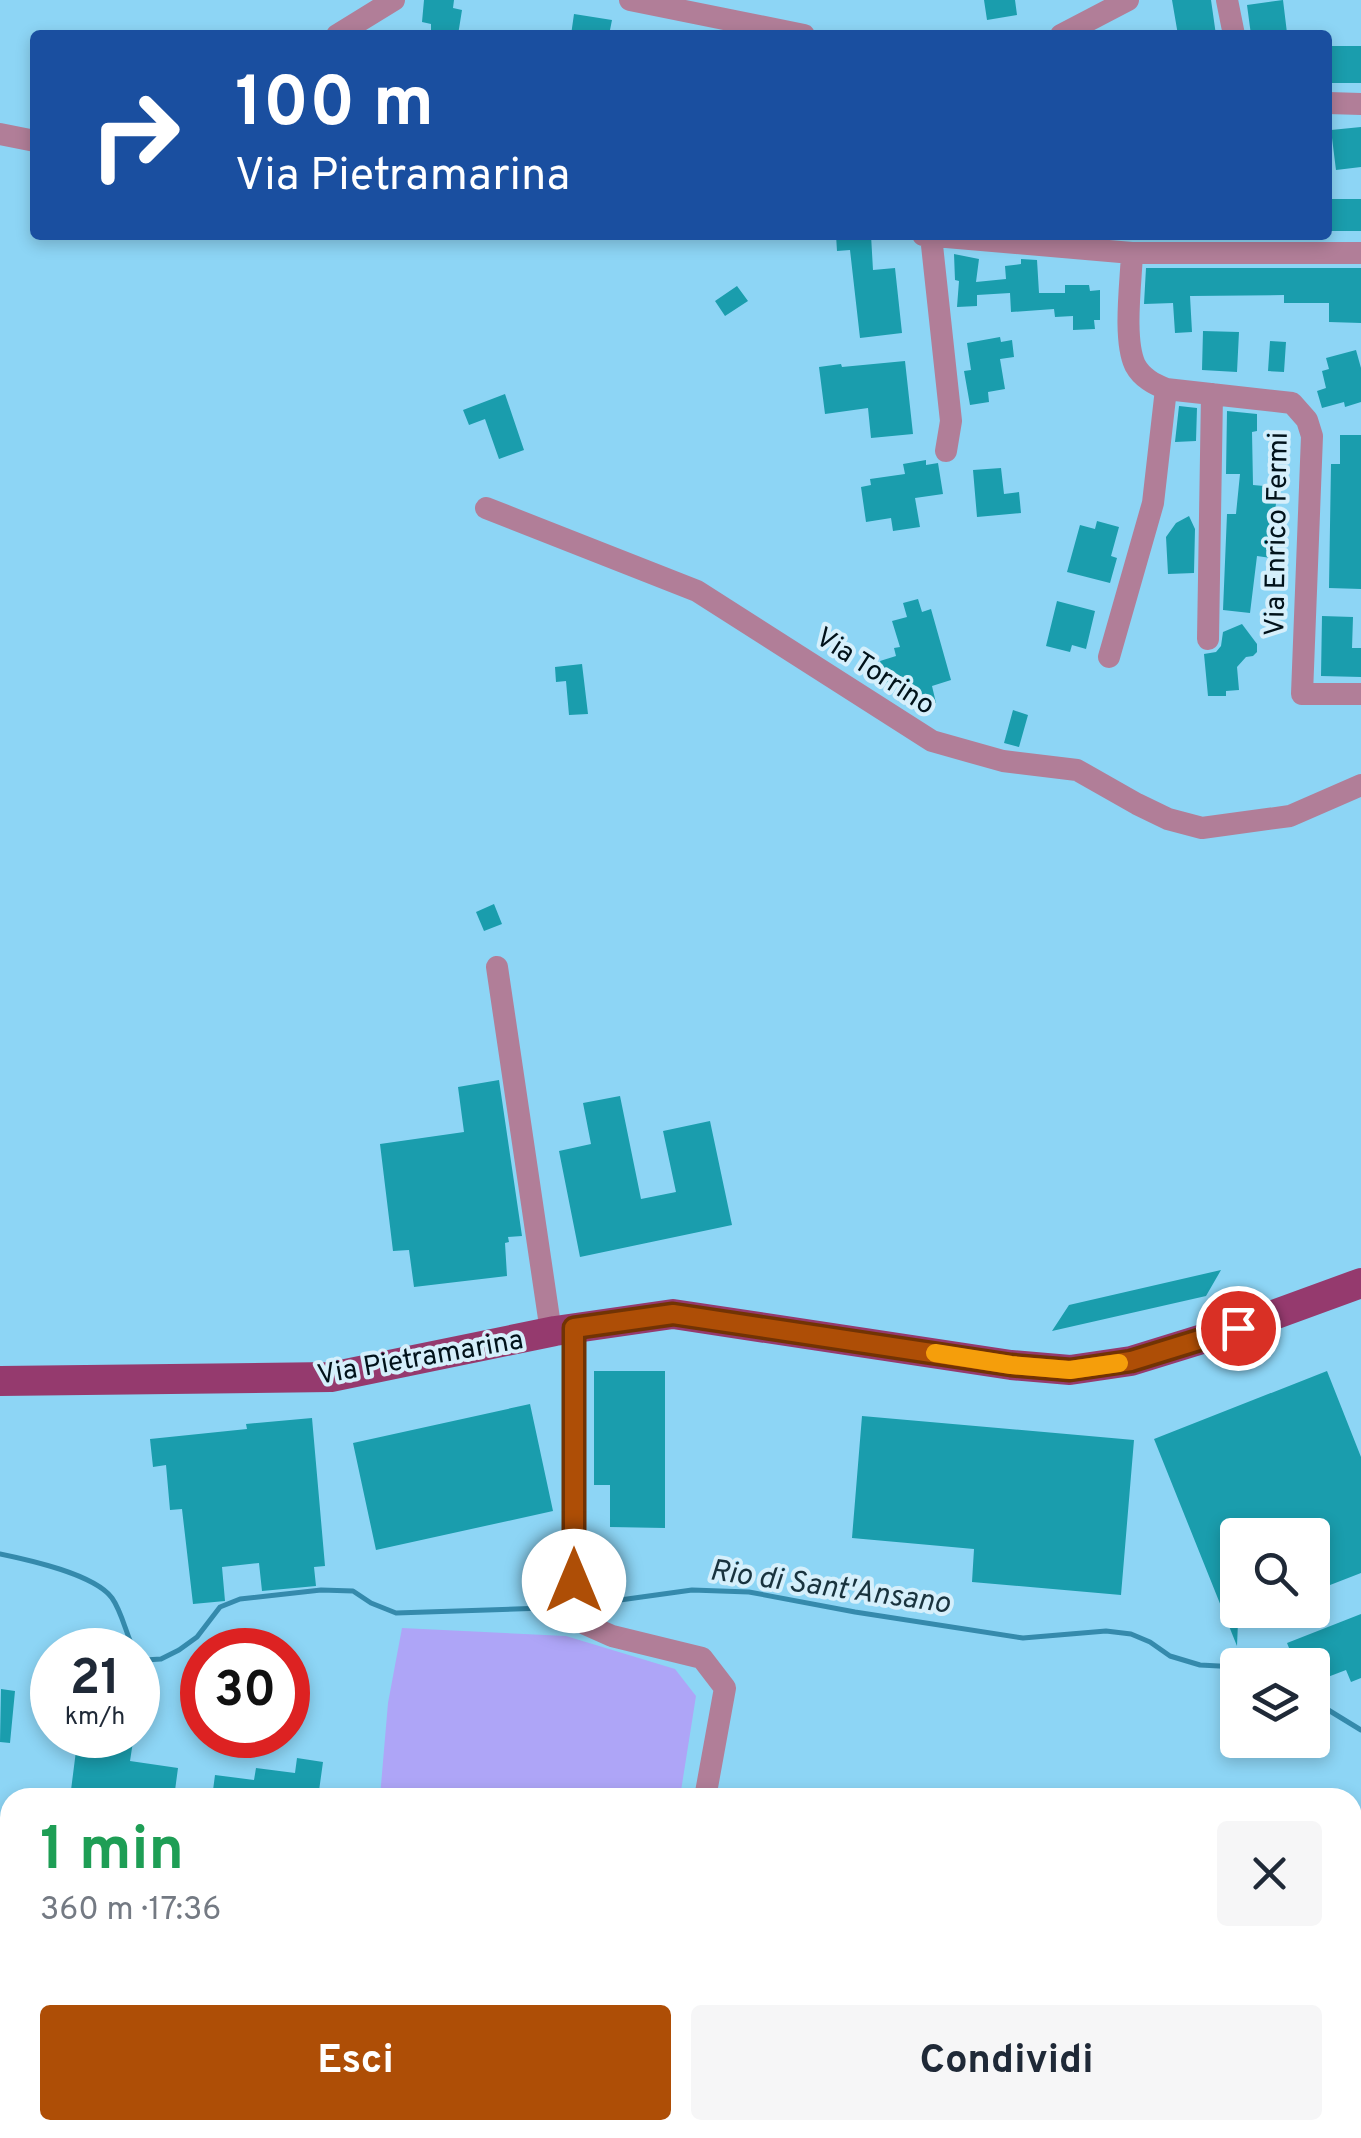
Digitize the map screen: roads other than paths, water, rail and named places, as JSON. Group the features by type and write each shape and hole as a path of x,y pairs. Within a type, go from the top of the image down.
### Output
{"main road":[{"name":"Via Pietramarina","path":"0,1380 331,1377 562,1330 673,1314 1011,1365 1070,1370 1131,1361 1361,1284"}],"street":[{"path":"345,30 394,0"},
{"path":"630,0 779,30"},
{"path":"1071,30 1128,0"},
{"path":"1227,0 1233,30"},
{"path":"1332,103 1361,104"},
{"path":"0,134 30,140"},
{"path":"931,240 950,421 946,451"},
{"path":"978,240 1132,253 1361,253"},
{"path":"1109,656 1153,503 1166,389 1148,382 1135,364 1129,330 1132,253"},
{"name":"Via Enrico Fermi","path":"1166,389 1292,402 1307,420 1312,436 1302,694 1361,694"},
{"path":"1208,640 1212,394"},
{"name":"Via Torrino","path":"486,508 697,591 932,741 1003,762 1078,770 1168,819 1202,828 1290,816 1361,784"},
{"path":"496,967 562,1330 575,1592 585,1624 612,1636 702,1658 725,1688 706,1788"}],"waterway":[{"name":"Rio di Sant'Ansano","path":"0,1554 60,1569 103,1589 112,1598 125,1628"},
{"name":"Rio di Sant'Ansano","path":"160,1659 197,1637 220,1607 240,1599 321,1590 353,1591 396,1613 573,1607"},
{"name":"Rio di Sant'Ansano","path":"584,1605 692,1590 749,1592 1023,1638 1106,1631 1131,1634 1170,1656 1220,1666"},
{"name":"Rio di Sant'Ansano","path":"1330,1711 1361,1730"}]}
